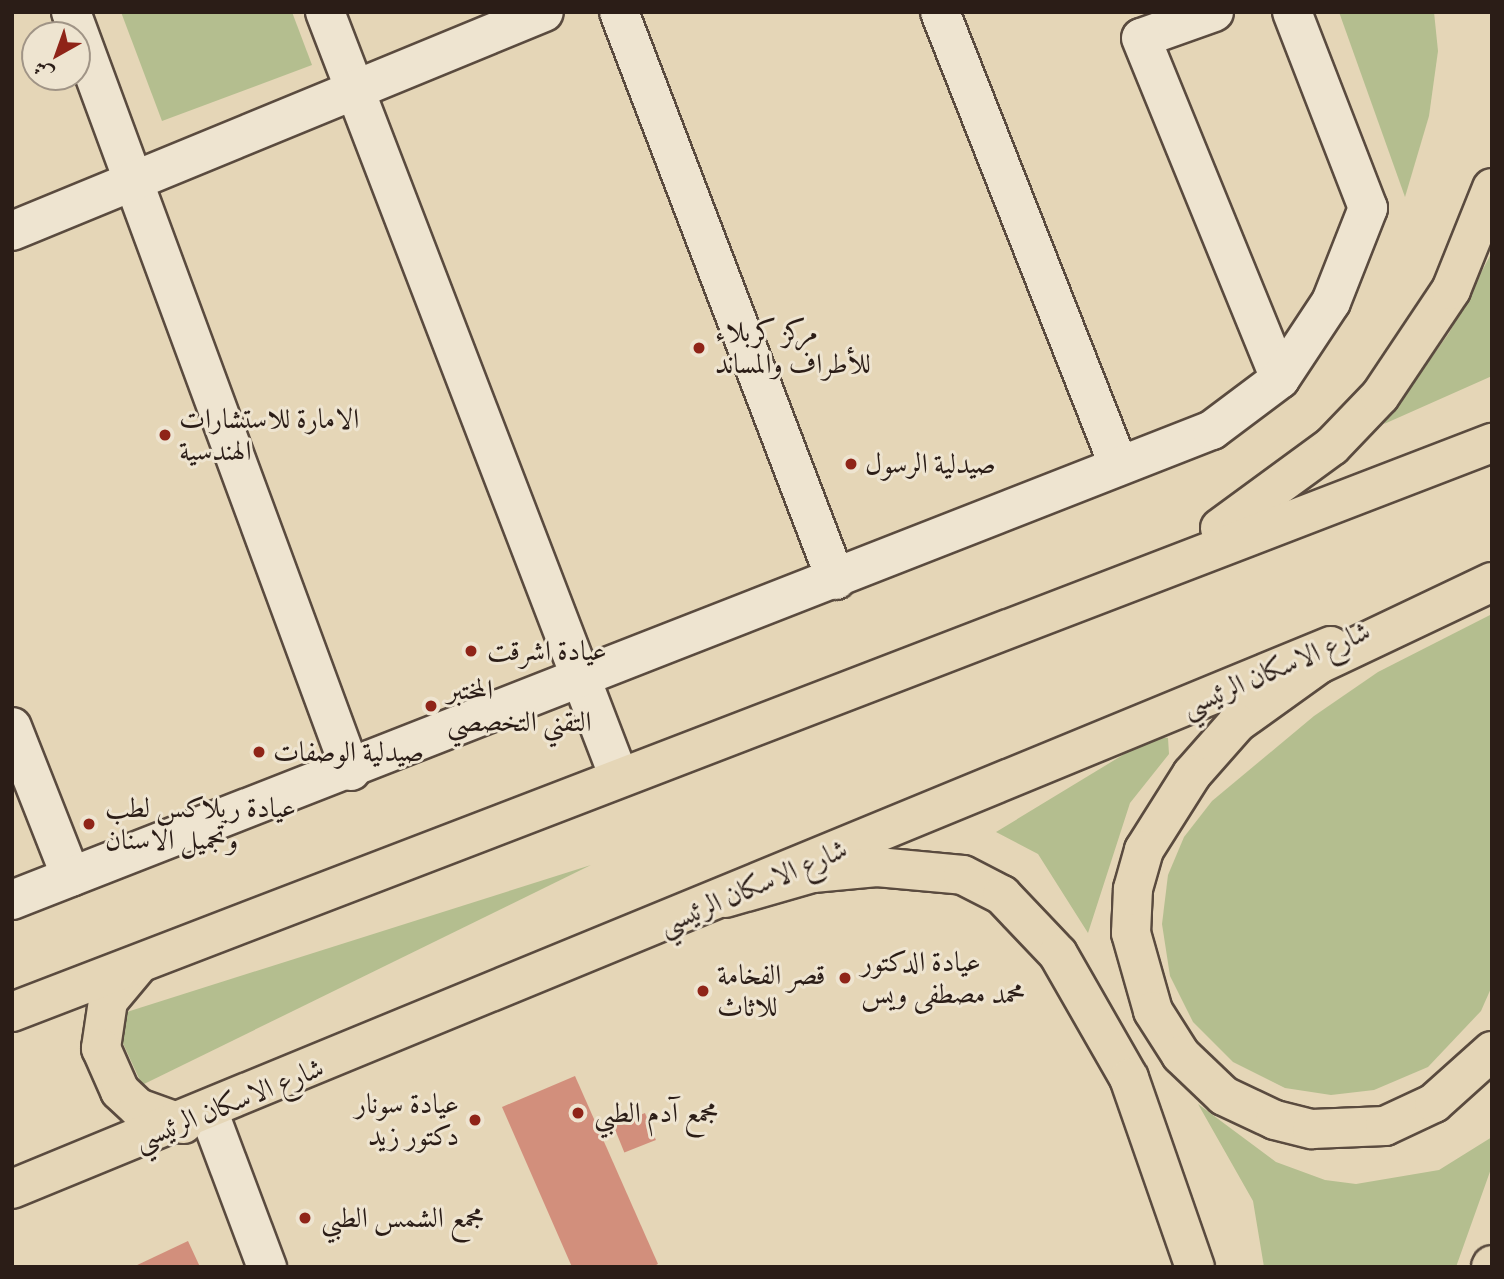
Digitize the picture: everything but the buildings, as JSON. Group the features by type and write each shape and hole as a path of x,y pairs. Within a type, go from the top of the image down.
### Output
{"main road":[{"path":"1156,569 1279,489 1380,396 1451,289 1492,188"},
{"path":"12,1012 1156,569 1492,443"},
{"path":"1492,581 1278,688 1192,774 1144,850 1133,890 1131,933 1153,1011 1181,1055 1212,1085 1241,1106 1283,1123 1365,1130 1434,1103 1492,1051"},
{"name":"شارع الاسكان الرئيسي","path":"12,1189 196,1119 1492,581"},
{"path":"725,898 813,873 877,867 962,875 1002,895 1058,954 1129,1078 1195,1267"},
{"path":"139,964 108,1000 101,1048 114,1081 138,1108 196,1119"}],"street":[{"path":"71,12 351,771"},
{"path":"325,12 581,682 620,777"},
{"path":"12,231 544,12"},
{"path":"940,12 1119,466"},
{"path":"1214,12 1141,38 1280,379"},
{"path":"12,900 581,682 1212,430 1280,379 1331,302 1368,208 1292,12"},
{"path":"631,16 836,580"},
{"path":"12,727 71,877"},
{"path":"196,1119 267,1267"}],"green space":[{"path":"121,12 292,12 312,65 162,121"},
{"path":"1339,12 1434,12 1438,51 1429,116 1405,197"},
{"path":"1492,252 1492,376 1384,424 1449,333"},
{"path":"1492,614 1492,986 1481,1011 1428,1067 1374,1090 1331,1095 1285,1088 1233,1062 1193,1022 1170,976 1162,924 1168,875 1184,837 1212,801 1314,716 1378,672"},
{"path":"1154,736 1168,738 1169,754 1130,803 1088,933 1038,854 996,832"},
{"path":"591,865 142,1085 111,1017"},
{"path":"1198,1104 1276,1162 1325,1180 1356,1184 1439,1170 1492,1137 1492,1166 1456,1267 1264,1267 1253,1201"}],"place":[{"name":"مركز كربلاء للأطراف والمساند","path":"699,348"},
{"name":"الامارة للاستشارات الهندسية","path":"165,435"},
{"name":"صيدلية الرسول","path":"851,464"},
{"name":"عيادة اشرقت","path":"471,651"},
{"name":"المختبر التقني التخصصي","path":"431,706"},
{"name":"صيدلية الوصفات","path":"259,752"},
{"name":"عيادة ريلاكس لطب وتجميل الاسنان","path":"89,824"},
{"name":"عيادة الدكتور محمد مصطفى ويس","path":"845,978"},
{"name":"قصر الفخامة للاثاث","path":"703,991"},
{"name":"مجمع آدم الطبي","path":"578,1113"},
{"name":"عيادة سونار دكتور زيد","path":"475,1120"},
{"name":"مجمع الشمس الطبي","path":"305,1218"}]}
